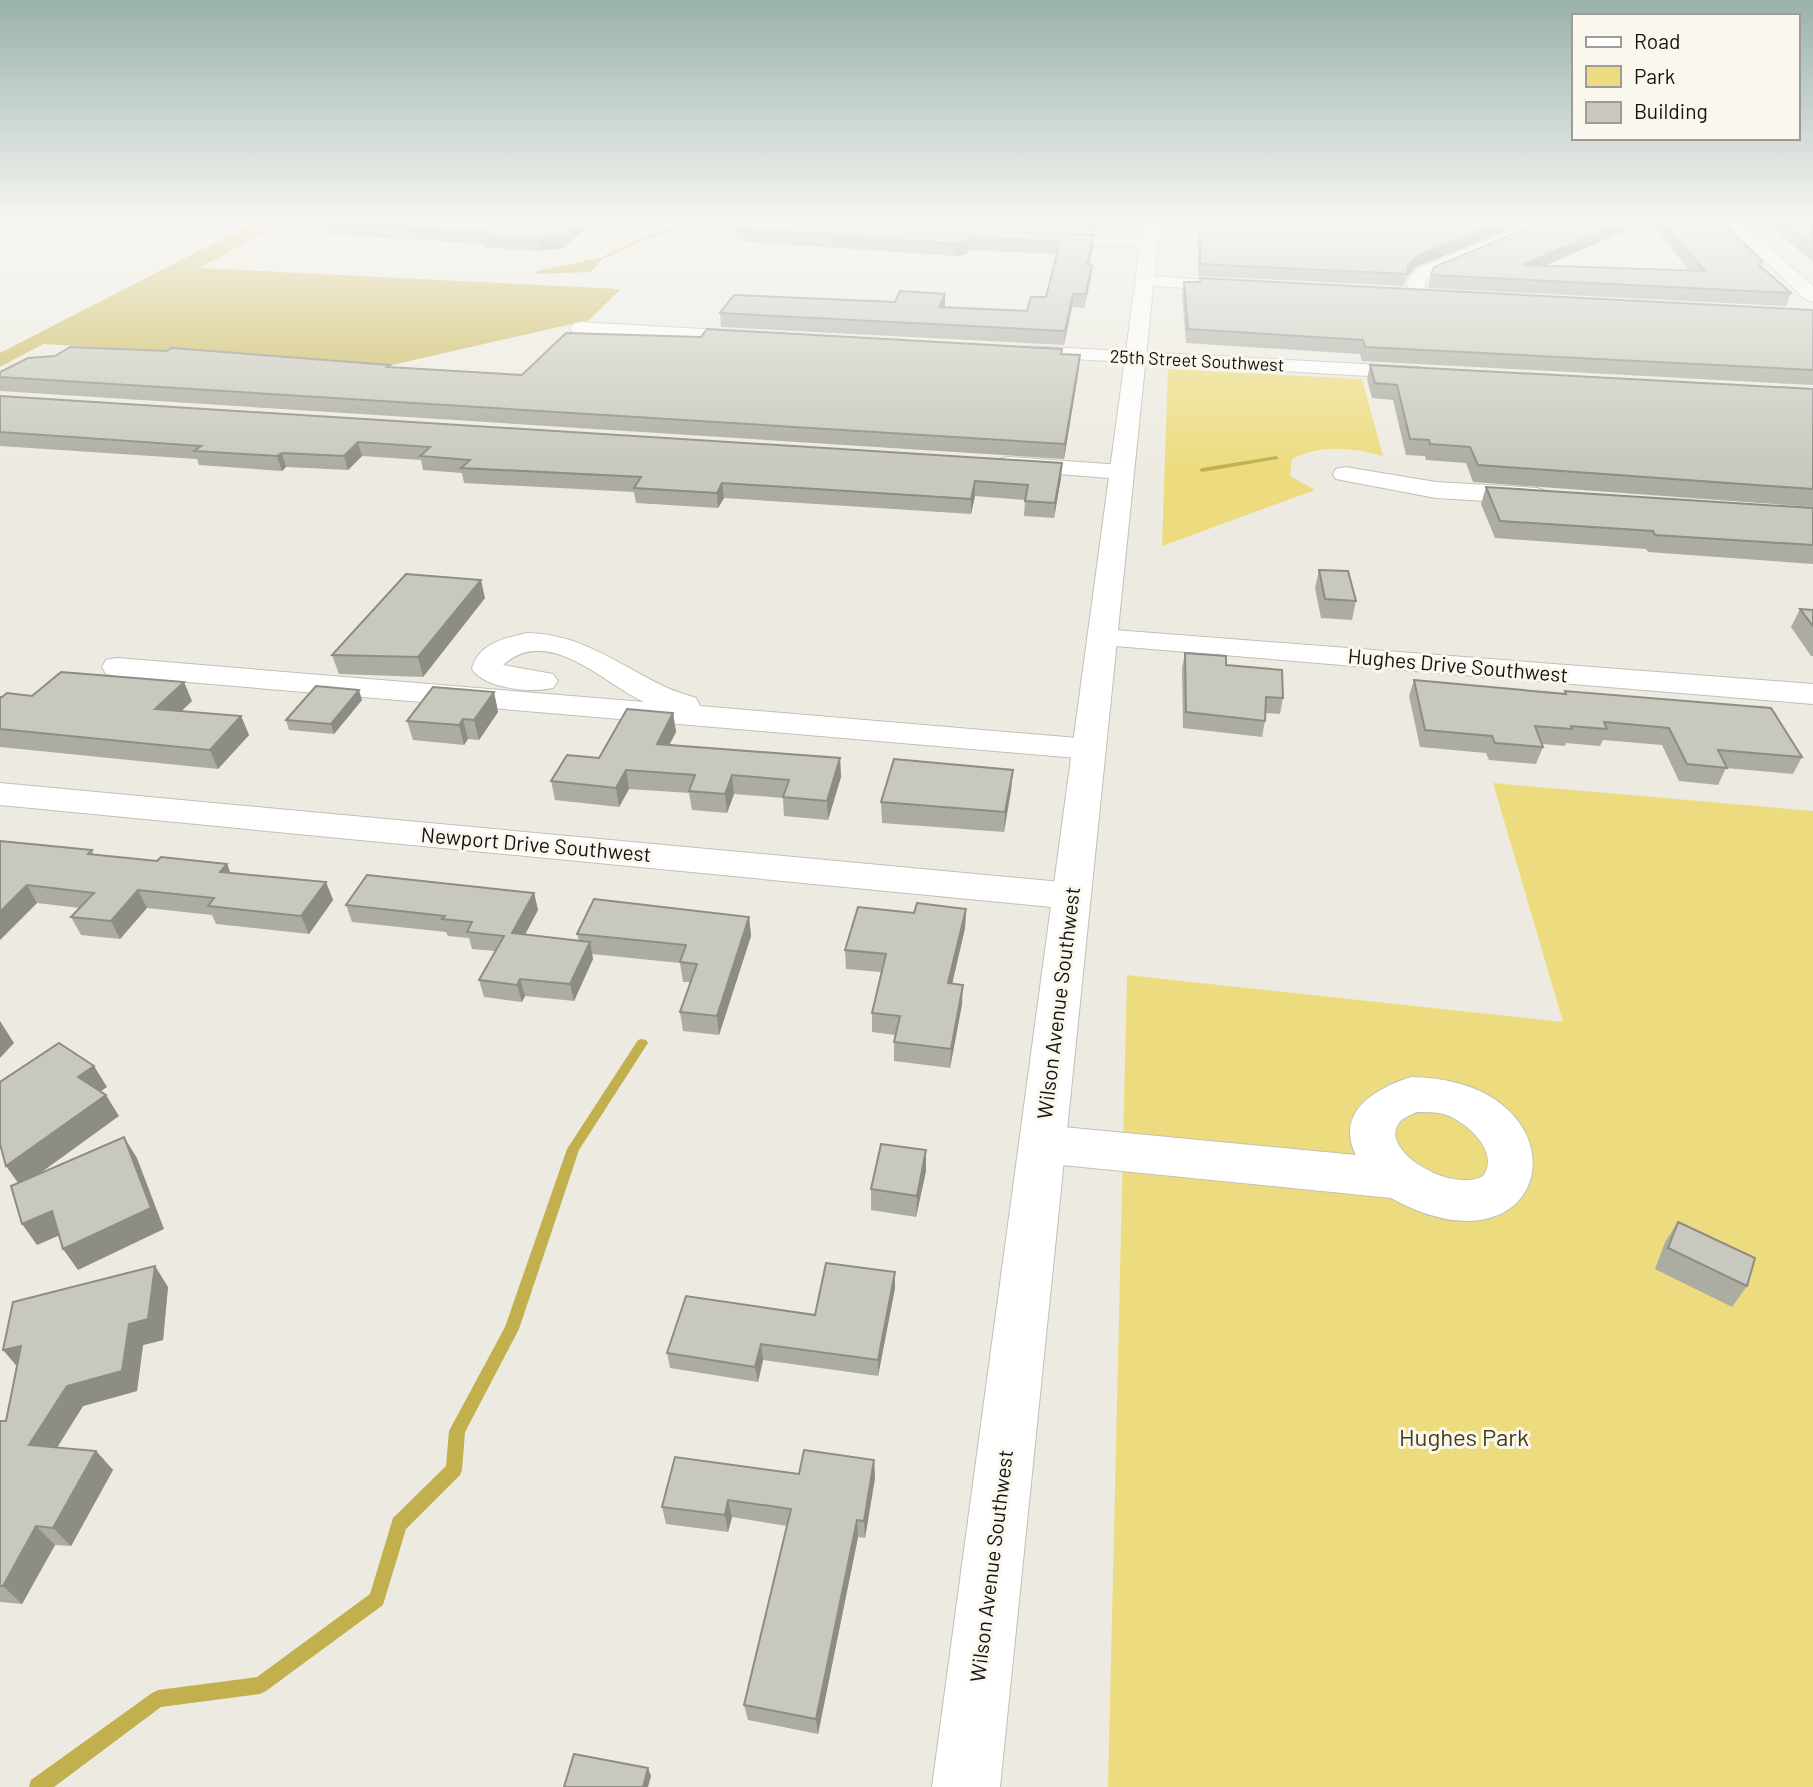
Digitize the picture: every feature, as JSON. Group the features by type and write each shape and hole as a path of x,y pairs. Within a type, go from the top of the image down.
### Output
{"street":[{"name":"Wilson Avenue Southwest","path":"966,1787 1142,301"},
{"path":"580,328 771,338"},
{"name":"25th Street Southwest","path":"1003,351 1440,374"},
{"path":"980,463 1121,472"},
{"path":"1345,474 1436,490 1562,498"},
{"name":"Hughes Drive Southwest","path":"1102,638 1813,694"},
{"path":"117,667 1089,749"},
{"path":"644,689 720,717"},
{"name":"Newport Drive Southwest","path":"0,794 1072,896"},
{"path":"1042,1144 1399,1179"}],"green space":[{"path":"1168,369 1362,379 1383,456 1337,449 1303,454 1292,459 1290,476 1315,490 1162,546"},
{"name":"Hughes Park","path":"1493,783 1813,811 1813,1787 1108,1787 1127,975 1563,1022"}],"shaded area":[{"path":"101,301 608,301 589,320 392,365 43,344 0,367 0,353"}],"building":[{"path":"729,301 942,301 939,307 1027,311 1030,301 1071,301 1065,331 720,313"},
{"path":"1186,301 1647,301 1812,310 1813,370 1365,347 1363,340 1188,329"},
{"path":"707,329 1062,349 1061,354 1080,355 1065,444 0,377 0,372 28,358 55,356 70,347 167,351 171,348 390,365 387,367 522,375 566,333 701,337"},
{"path":"1370,365 1813,389 1813,489 1478,465 1470,447 1430,444 1429,440 1410,439 1397,385 1375,383"},
{"path":"0,396 1062,463 1055,503 1025,501 1028,485 975,481 971,499 722,483 717,493 634,488 641,477 461,468 470,460 420,456 430,447 358,442 344,456 282,453 277,456 194,451 201,446 0,432"},
{"path":"1486,487 1813,508 1813,545 1655,535 1653,531 1500,521"},
{"path":"1319,570 1348,571 1356,601 1325,599"},
{"path":"406,574 481,580 418,657 332,655"},
{"path":"1800,609 1813,610 1813,626"},
{"path":"1185,653 1226,656 1226,665 1282,670 1283,698 1266,697 1265,721 1186,712"},
{"path":"61,672 184,682 155,709 241,716 210,750 0,729 0,697 7,693 32,696"},
{"path":"1414,680 1771,708 1802,757 1718,750 1727,768 1687,764 1669,728 1604,722 1607,729 1535,726 1543,747 1495,743 1492,736 1425,730"},
{"path":"316,686 359,690 331,724 286,720"},
{"path":"433,687 494,692 474,720 463,719 459,725 407,721"},
{"path":"627,709 673,713 657,744 840,758 827,801 783,797 789,780 732,775 725,794 689,791 695,775 626,770 616,788 551,781 567,755 599,758"},
{"path":"894,759 1013,770 1005,812 881,802"},
{"path":"0,841 92,850 88,854 157,861 161,857 227,864 220,872 326,882 301,916 208,906 214,898 138,890 111,921 71,917 94,893 27,885 0,912"},
{"path":"367,875 534,893 512,933 590,942 570,984 520,979 517,985 479,980 504,936 467,932 472,922 442,919 445,916 346,905"},
{"path":"594,899 749,917 717,1016 680,1012 697,964 680,962 686,945 577,934"},
{"path":"917,903 966,909 948,983 963,985 951,1049 894,1042 900,1016 872,1013 886,954 845,950 858,907 914,913"},
{"path":"59,1043 94,1066 78,1077 106,1095 6,1166 0,1144 0,1082"},
{"path":"124,1137 151,1208 63,1249 52,1211 22,1224 11,1186"},
{"path":"881,1144 926,1150 917,1196 871,1189"},
{"path":"1678,1222 1755,1258 1747,1286 1668,1248"},
{"path":"826,1263 895,1272 878,1360 761,1344 755,1367 667,1353 686,1296 815,1315"},
{"path":"155,1266 148,1319 129,1324 122,1371 67,1386 29,1445 96,1451 53,1528 36,1526 3,1586 0,1586 0,1421 6,1421 21,1346 3,1350 13,1302"},
{"path":"804,1450 874,1460 864,1521 857,1520 816,1719 744,1705 791,1509 728,1500 725,1515 662,1507 675,1457 799,1474"},
{"path":"574,1754 648,1768 643,1787 564,1787"}],"waterway":[{"path":"1202,470 1276,458"},
{"path":"38,1787 158,1699 260,1685 377,1599 399,1524 454,1470 457,1431 512,1329 573,1149 642,1043"}]}
